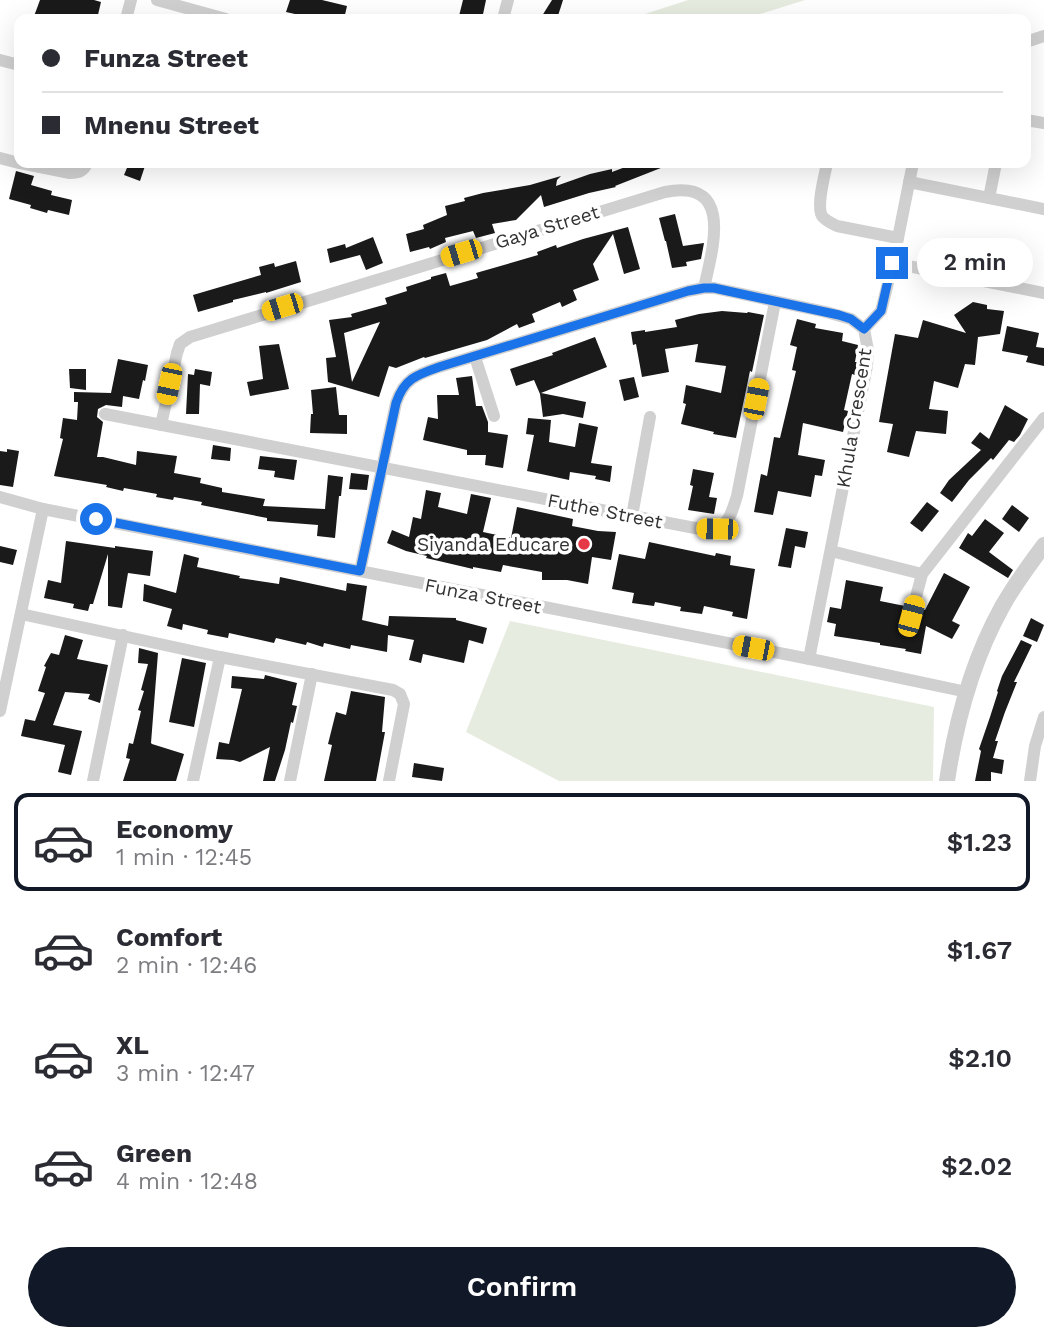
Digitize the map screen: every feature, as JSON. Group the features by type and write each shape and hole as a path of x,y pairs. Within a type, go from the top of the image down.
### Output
{"street":[{"path":"157,0 208,14"},
{"path":"45,168 70,173 77,173 84,168"},
{"path":"826,168 820,210 828,222 898,238"},
{"path":"864,329 881,311 912,168"},
{"path":"989,198 995,168"},
{"path":"909,182 1044,209"},
{"name":"Gaya Street","path":"161,425 177,353 180,344 190,337 665,192 687,190 698,193 709,202 714,214 712,252 704,288"},
{"path":"892,263 1044,293"},
{"name":"Khula Crescent","path":"360,571 396,403 408,381 439,367 688,291 704,288 734,292 839,315 851,319 864,329 868,350 867,366 809,659"},
{"name":"Futhe Street","path":"383,468 700,529 717,529 730,519 737,496 775,302"},
{"path":"475,357 494,416"},
{"path":"105,414 383,468"},
{"path":"632,516 650,417"},
{"path":"911,616 922,574 1044,418"},
{"name":"Funza Street","path":"0,497 43,509 967,692"},
{"path":"0,711 43,509"},
{"path":"947,781 954,739 977,661 1001,608 1044,545"},
{"path":"831,551 922,574"},
{"path":"21,614 220,657 386,688 400,694 404,704 403,713 389,781"},
{"path":"93,781 123,635"},
{"path":"193,781 220,657"},
{"path":"290,781 312,674"},
{"path":"1030,781 1040,746 1044,717"}],"shaded area":[{"path":"688,0 805,0 760,14 645,14"},
{"path":"510,621 934,707 933,781 559,781 466,732"}],"building":[{"path":"40,0 101,2 98,14 35,14"},
{"path":"290,0 322,0 347,6 345,14 286,12"},
{"path":"463,0 486,0 483,14 460,14"},
{"path":"552,0 563,0 559,14 543,14"},
{"path":"127,168 144,168 140,181 124,175"},
{"path":"623,168 661,168 616,187 544,207 541,195 516,220 492,224 495,233 476,238 473,231 445,238 446,242 430,249 429,247 410,252 406,234 424,229 423,225 447,215 445,206 465,201 464,198 561,176 556,186 590,174 612,169 612,172"},
{"path":"16,171 34,176 31,185 52,191 51,195 72,200 69,215 48,210 47,213 9,199"},
{"path":"675,214 683,246 704,243 701,259 686,262 687,266 672,268 659,218"},
{"path":"628,227 640,269 624,274 613,234 593,264 599,280 573,290 577,300 562,307 560,302 532,314 535,322 519,328 517,324 487,340 424,357 396,368 389,366 379,397 328,382 326,358 336,357 329,320 352,317 351,314 387,304 385,298 407,291 406,287 431,277 446,273 450,286 478,278 476,273 538,255 537,252 556,245 557,248","holes":["380,322 352,382 344,333"]},
{"path":"373,237 383,263 366,270 360,255 330,263 327,249 345,244 346,248"},
{"path":"296,261 301,282 198,312 193,295 261,275 259,267 274,263 275,267"},
{"path":"973,302 987,305 987,309 1004,311 1000,334 978,337 975,365 965,364 958,388 934,381 929,409 948,411 946,434 916,431 909,457 887,452 893,424 879,422 895,334 918,338 923,320 966,333 954,315"},
{"path":"722,311 764,315 736,438 681,424 686,404 683,403 686,385 721,393 726,366 695,362 698,344 665,349 669,372 642,377 631,332 677,327 675,320"},
{"path":"797,319 816,324 815,328 843,333 842,341 858,345 855,362 858,362 855,375 852,374 844,410 848,411 843,432 803,423 798,455 825,460 822,476 815,475 811,497 778,491 773,515 754,512 761,474 767,476 774,437 780,438 796,371 792,370 797,347 790,345"},
{"path":"1007,326 1039,333 1036,347 1044,348 1044,366 1026,362 1028,356 1002,351"},
{"path":"595,337 607,367 541,393 586,402 583,418 563,414 543,417 540,394 534,380 516,386 510,369"},
{"path":"279,344 289,389 250,396 247,382 263,379 259,346"},
{"path":"118,359 148,365 145,381 143,380 139,399 123,396 122,407 106,405 98,409 97,417 103,422 97,457 136,465 137,451 177,456 174,473 201,478 200,483 222,488 222,492 265,499 263,506 325,509 328,475 343,477 335,538 317,536 318,525 267,521 267,518 201,505 202,502 174,497 173,500 156,497 157,494 124,488 123,491 106,487 107,485 54,476 63,439 60,438 63,418 77,420 78,402 74,402 74,392 111,393"},
{"path":"69,369 86,369 86,390 70,388"},
{"path":"195,369 212,372 210,386 200,384 199,414 186,414 188,374 194,375"},
{"path":"472,376 476,406 482,406 488,422 488,432 508,435 503,468 485,465 486,455 467,455 467,450 423,440 428,417 438,419 437,395 459,395 456,378"},
{"path":"634,377 639,397 624,401 619,380"},
{"path":"336,387 339,415 347,415 347,434 310,433 313,414 311,390"},
{"path":"1005,405 1028,419 1020,435 1014,442 1009,440 993,460 991,458 969,480 952,502 940,493 949,480 981,450 971,443 980,432 989,439"},
{"path":"528,418 551,420 549,442 575,447 579,423 598,427 591,463 612,466 610,482 595,479 596,476 570,472 569,480 527,471 534,435 526,434"},
{"path":"213,445 231,448 230,461 211,459"},
{"path":"7,449 19,451 13,487 0,485 0,451 7,452"},
{"path":"260,456 297,460 294,480 274,477 275,471 258,469"},
{"path":"693,469 714,473 709,497 717,498 714,514 688,510"},
{"path":"351,473 369,475 367,490 349,489"},
{"path":"426,490 441,493 438,507 467,514 471,494 491,498 483,532 511,538 517,507 573,519 572,526 616,532 611,560 592,557 588,584 567,580 542,580 542,572 503,565 501,572 473,569 426,558 427,556 387,543 392,530 409,537 413,517 421,519"},
{"path":"927,502 939,511 922,532 910,523"},
{"path":"1012,505 1029,518 1019,532 1002,519"},
{"path":"985,519 1004,533 989,552 1013,570 1008,578 959,548 968,533 972,536"},
{"path":"786,528 808,532 805,548 795,546 791,568 778,566"},
{"path":"66,541 153,551 150,576 128,573 122,608 108,606 108,554 93,604 90,604 88,611 73,608 74,604 44,598 48,580 61,583"},
{"path":"649,542 715,556 716,553 731,556 730,565 755,569 747,619 732,616 733,612 704,606 702,614 680,611 681,607 655,602 654,606 632,603 634,593 612,589 619,554 645,559"},
{"path":"0,546 17,550 13,565 0,562"},
{"path":"184,554 199,558 197,567 240,576 239,578 279,584 280,577 346,591 347,583 367,586 362,620 388,626 389,616 456,618 487,628 483,644 469,640 464,663 423,654 421,663 409,660 414,640 388,635 387,652 351,645 350,649 324,643 323,647 307,642 306,645 276,638 274,643 229,633 228,638 207,634 208,630 183,624 182,630 167,626 172,609 143,601 144,584 176,593"},
{"path":"944,573 970,587 952,621 960,625 952,639 926,626 921,654 880,643 834,636 836,624 827,622 830,607 841,609 846,580 883,587 880,601 905,606 903,619 913,625 918,622 922,609 925,610"},
{"path":"1031,618 1044,625 1037,642 1023,636"},
{"path":"65,635 83,640 77,659 108,665 100,703 88,699 90,694 65,692 53,725 82,731 71,775 58,772 65,745 21,736 25,719 35,721 45,693 38,691 46,667 44,666 51,653 59,655"},
{"path":"1021,640 1032,645 1014,682 1017,682 995,741 998,741 993,758 1004,760 1002,774 991,772 991,781 975,781 981,751 979,749 997,691"},
{"path":"139,648 158,653 151,743 184,754 176,781 123,781 130,759 126,758 129,743 133,744 141,711 138,710 148,664 138,663"},
{"path":"182,658 206,663 194,727 169,722"},
{"path":"265,675 297,683 292,705 297,706 275,781 263,781 270,747 240,762 216,759 219,742 229,744 242,689 231,688 232,676 264,679"},
{"path":"351,691 385,697 382,732 385,732 376,781 324,781 332,745 328,744 336,712 346,715"},
{"path":"414,763 444,768 442,781 412,777"}],"place":[{"name":"Siyanda Educare","path":"584,544"}],"route":[{"path":"96,519 360,571 396,403 408,381 419,374 704,288 839,315 851,319 864,329 881,311 892,263"}]}
